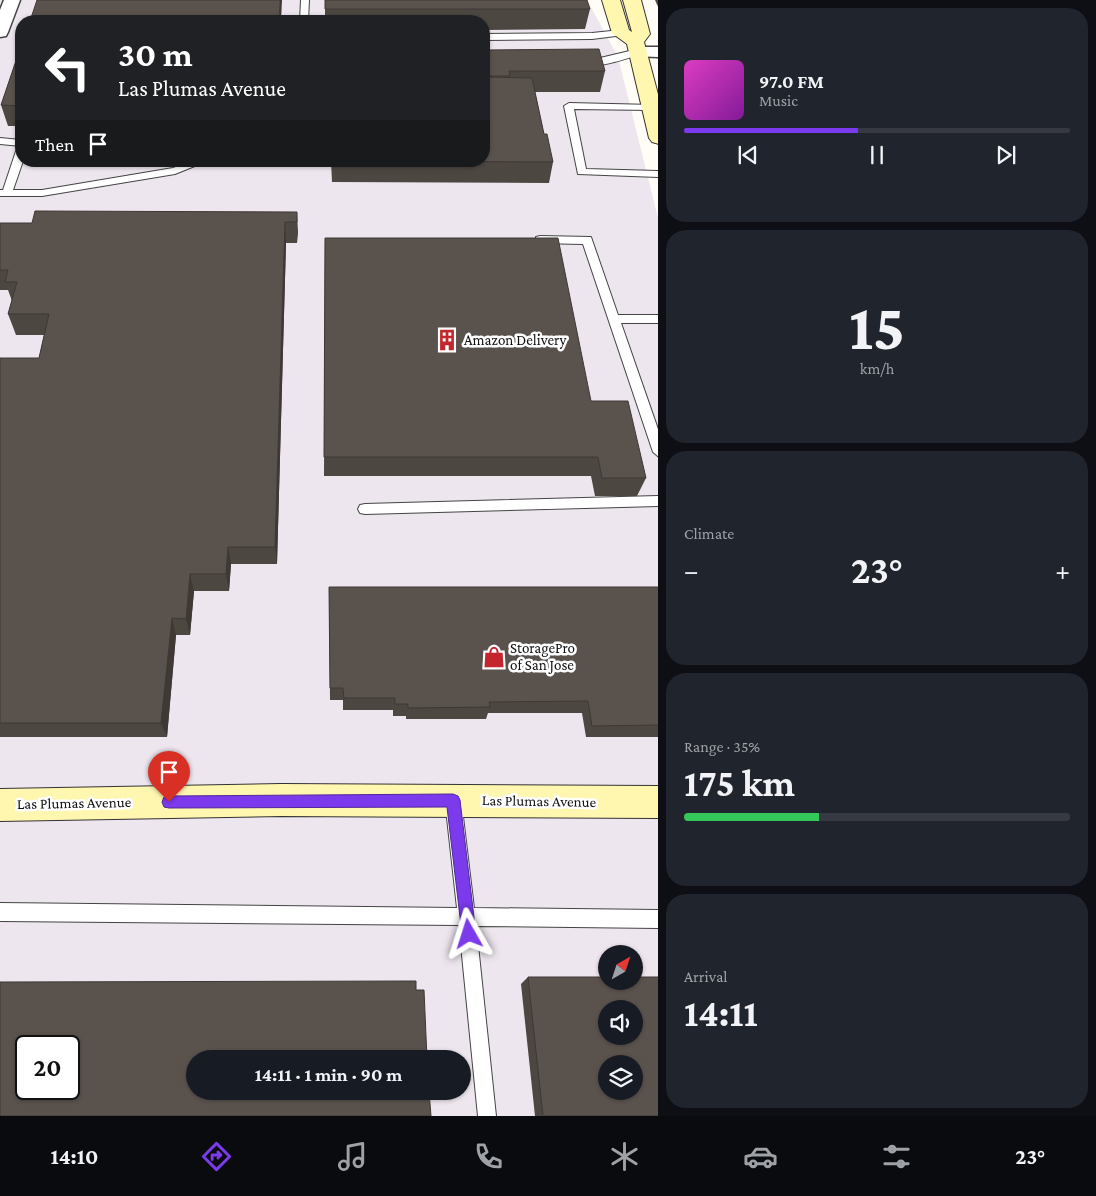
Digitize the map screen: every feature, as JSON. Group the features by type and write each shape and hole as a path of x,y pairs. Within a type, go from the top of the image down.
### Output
{"street":[{"path":"611,0 631,43 651,107 658,138"},
{"path":"631,43 641,34 632,0"},
{"path":"0,32 7,5"},
{"path":"631,43 658,52"},
{"name":"Las Plumas Avenue","path":"0,804 453,800 658,802"}],"lane":[{"path":"304,15 305,0"},
{"path":"490,38 595,50 631,43"},
{"path":"570,63 595,50 631,43"},
{"path":"651,107 570,106 582,172 658,174"},
{"path":"0,141 15,142"},
{"path":"15,166 4,193 42,193 175,171 186,167"},
{"path":"529,240 587,240 658,452"},
{"path":"614,319 658,319"},
{"path":"365,509 658,501"},
{"path":"453,800 467,917 486,1116"},
{"path":"0,912 658,919"}],"shaded area":[{"path":"0,0 587,0 618,57 658,218 658,1116 0,1116"}],"building":[{"path":"37,0 280,0 279,15 32,15"},
{"path":"325,0 587,0 590,9 325,9"},
{"path":"599,49 605,71 509,71 510,76 490,76 490,50"},
{"path":"15,64 15,106 1,105"},
{"path":"490,77 532,78 544,134 547,134 553,162 490,162"},
{"path":"35,211 297,212 297,222 285,222 275,547 228,547 226,574 190,574 186,619 172,618 161,723 0,723 0,358 39,358 49,314 8,314 17,282 5,282 8,270 0,270 0,223 32,223"},
{"name":"Amazon Delivery","path":"325,238 558,238 591,401 628,401 646,478 602,478 598,457 324,457"},
{"name":"StoragePro of San Jose","path":"329,587 658,587 658,725 592,726 588,701 489,702 490,707 408,708 408,704 395,704 395,698 344,698 343,688 330,688"},
{"path":"528,977 598,977 598,990 643,990 643,977 658,977 658,1116 543,1116"},
{"path":"416,981 416,990 424,990 427,1050 186,1050 186,1100 430,1100 431,1116 0,1116 0,982"}],"place":[{"name":"Amazon Delivery","path":"447,340"},
{"name":"StoragePro of San Jose","path":"494,657"}],"route":[{"path":"169,802 453,800 469,934"}]}
